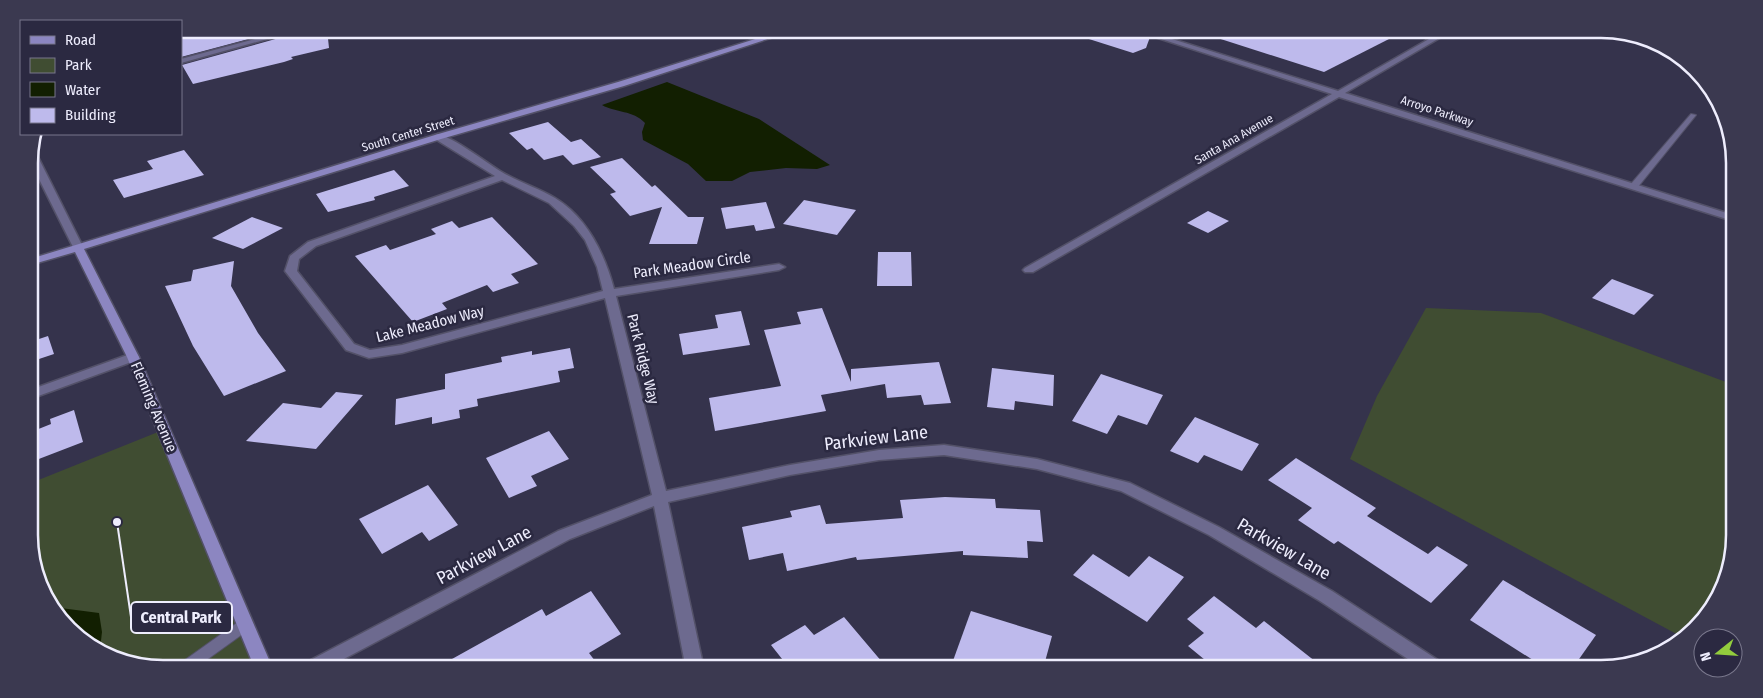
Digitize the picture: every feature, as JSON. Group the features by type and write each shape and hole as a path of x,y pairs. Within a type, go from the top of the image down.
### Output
{"street":[{"path":"182,61 266,38"},
{"name":"South Center Street","path":"38,260 438,137 622,84 766,38"},
{"name":"Arroyo Parkway","path":"1163,38 1726,216"},
{"name":"Santa Ana Avenue","path":"1029,270 1435,38"},
{"name":"Park Ridge Way","path":"438,137 503,178 553,201 578,224 590,240 603,267 610,292 660,498 693,660"},
{"name":"Fleming Avenue","path":"38,167 133,357 260,660"},
{"name":"Lake Meadow Way","path":"503,178 312,244 294,258 291,271 350,347 369,354 402,349 610,292"},
{"name":"Park Meadow Circle","path":"610,292 779,267"},
{"path":"38,392 133,357"},
{"name":"Parkview Lane","path":"327,660 564,535 660,498 790,470 879,455 944,450 1037,464 1124,487 1214,531 1326,596 1424,660"}],"lane":[{"path":"1634,186 1693,115"},
{"path":"196,660 246,624"}],"green space":[{"path":"1426,308 1541,313 1726,382 1726,536 1719,576 1705,605 1695,618 1678,635 1350,459 1377,396"},
{"path":"163,430 260,660 146,659 122,654 107,648 80,630 58,605 44,576 38,544 38,480"}],"water":[{"path":"667,82 759,119 830,165 817,169 786,168 750,172 732,181 706,181 688,164 643,140 642,132 645,123 640,119 602,105"},
{"path":"60,608 99,613 102,632 101,644 80,630"}],"building":[{"path":"182,38 252,38 182,57"},
{"path":"279,38 328,38 329,48 291,57 293,59 284,62 193,84 182,65"},
{"path":"1086,38 1150,38 1146,48 1133,53"},
{"path":"1218,38 1391,38 1324,72"},
{"path":"548,122 571,142 581,139 601,157 573,165 563,155 544,160 532,148 527,150 509,133"},
{"path":"184,150 204,175 124,198 113,180 153,169 147,161"},
{"path":"622,158 652,187 655,185 688,217 704,217 697,244 649,244 662,207 630,216 610,194 616,192 590,167"},
{"path":"394,170 409,186 374,197 375,200 328,212 316,194"},
{"path":"804,200 856,210 837,235 783,224"},
{"path":"766,202 775,228 756,231 754,225 726,229 721,208"},
{"path":"1208,211 1229,221 1208,233 1187,223"},
{"path":"252,217 283,228 243,249 212,238"},
{"path":"492,217 538,264 511,274 519,283 493,292 487,285 442,303 447,309 413,322 355,256 386,245 390,250 436,234 431,229 452,221 459,228"},
{"path":"878,252 911,252 912,286 877,286"},
{"path":"234,261 231,286 258,333 286,371 224,396 193,346 165,286 191,281 193,270"},
{"path":"1612,279 1654,295 1634,315 1592,298"},
{"path":"822,308 851,382 851,369 939,362 951,403 924,405 921,395 887,398 885,384 821,395 826,411 715,431 709,398 781,386 764,330 801,324 797,312"},
{"path":"741,311 750,345 683,355 679,334 718,328 715,315"},
{"path":"48,336 54,354 38,359 38,339"},
{"path":"570,348 574,368 558,371 560,382 477,399 478,406 459,410 460,418 432,424 432,417 395,425 396,399 445,389 445,374 502,362 501,357 532,351 532,355"},
{"path":"992,368 1054,375 1053,406 1015,401 1014,410 987,407"},
{"path":"1101,374 1163,395 1147,425 1118,415 1107,434 1072,421"},
{"path":"336,392 363,395 316,449 246,441 283,403 321,408"},
{"path":"74,410 83,442 38,459 38,429 51,424 50,419"},
{"path":"1195,417 1259,444 1242,471 1204,455 1198,463 1170,451"},
{"path":"549,431 569,459 531,476 537,486 509,498 486,458"},
{"path":"1296,458 1376,508 1367,516 1428,554 1437,546 1468,565 1431,603 1338,541 1334,544 1298,520 1312,508 1268,480"},
{"path":"428,485 458,525 429,541 422,532 382,554 359,519"},
{"path":"945,497 995,499 996,508 1040,510 1043,542 1027,541 1028,558 963,555 963,551 857,560 856,557 787,571 783,553 749,560 742,527 792,517 790,511 820,505 826,524 903,518 900,500"},
{"path":"1093,554 1129,577 1149,556 1184,577 1147,622 1073,575"},
{"path":"1503,580 1596,635 1578,660 1533,660 1470,620"},
{"path":"591,591 621,634 589,653 594,660 450,660 542,609 546,616"},
{"path":"1214,596 1256,628 1264,621 1314,660 1205,660 1188,646 1204,633 1187,619"},
{"path":"971,611 1052,636 1045,660 953,660"},
{"path":"844,617 880,660 783,660 771,645 805,625 814,635"}],"place":[{"name":"Central Park","path":"117,522"}]}
